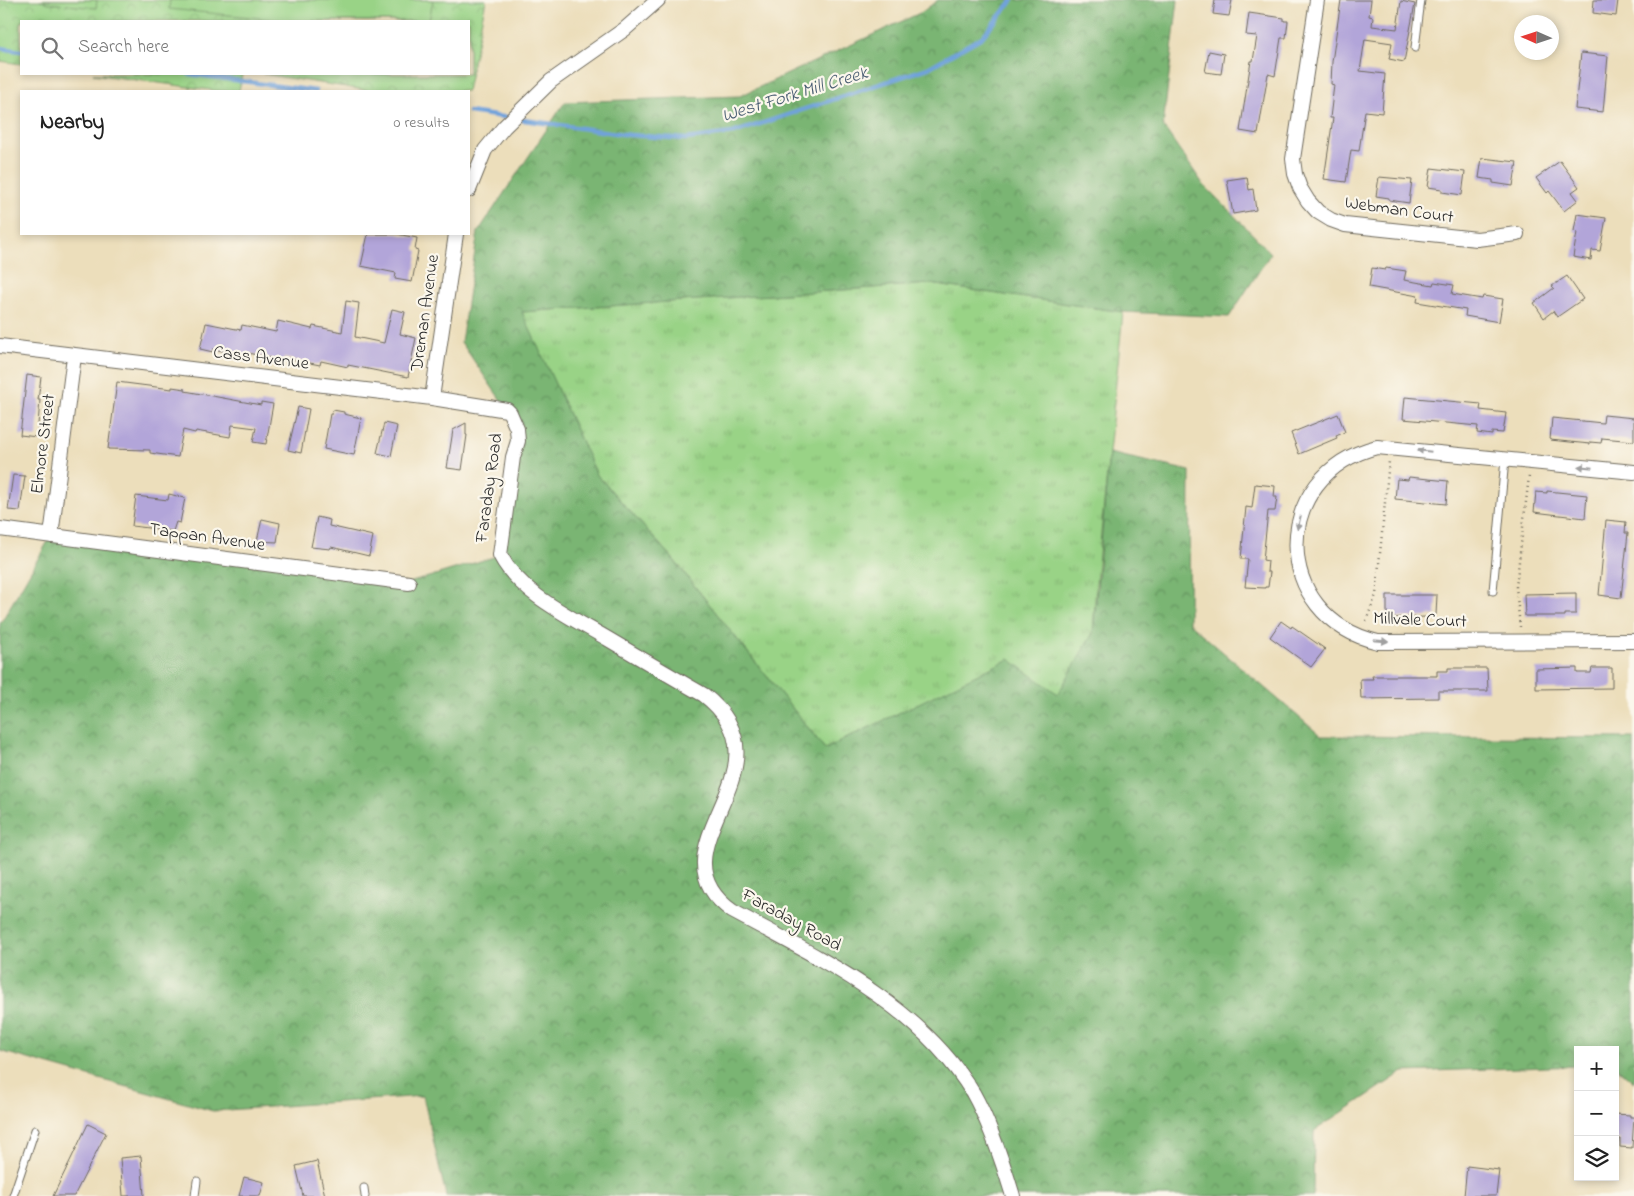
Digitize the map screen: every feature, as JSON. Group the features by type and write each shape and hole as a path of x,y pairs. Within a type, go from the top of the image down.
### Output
{"street":[{"path":"471,184 485,150 504,127 551,81 625,29 658,0"},
{"name":"Webman Court","path":"1317,0 1293,159 1295,174 1300,188 1308,201 1318,212 1330,220 1352,227 1477,240 1517,234"},
{"name":"Dreman Avenue","path":"432,398 456,235"},
{"name":"Cass Avenue","path":"0,346 432,398 506,410 513,418"},
{"name":"Elmore Street","path":"51,536 74,356"},
{"name":"Faraday Road","path":"513,418 517,429 518,441 500,555 506,567 515,577 546,602 704,696 716,705 732,729 736,743 735,773 706,846 704,861 705,876 711,890 720,902 732,912 838,969 869,989 904,1016 931,1042 956,1069 973,1094 1007,1174 1013,1196"},
{"name":"Millvale Court","path":"1634,472 1377,447 1363,450 1344,460 1326,473 1308,496 1298,523 1296,537 1300,573 1309,593 1322,611 1351,633 1378,642 1634,641"},
{"name":"Tappan Avenue","path":"0,529 409,584"}],"lane":[{"path":"1415,48 1421,0"},
{"path":"1493,592 1505,459"},
{"path":"13,1196 36,1130"},
{"path":"195,1196 197,1182"}],"path":[{"path":"1359,636 1376,595 1390,448"},
{"path":"1521,641 1516,587 1530,462"}],"green space":[{"path":"0,0 486,0 467,90 365,90 269,75 470,75 470,20 20,20 20,64 0,61"},
{"path":"40,0 97,0 96,8 49,3"},
{"path":"170,0 433,0 429,20 279,20 169,9"},
{"path":"938,0 1178,0 1163,126 1203,184 1271,253 1229,317 1123,312 930,284 522,312 597,475 673,559 825,749 1009,659 1058,694 1093,633 1109,453 1190,471 1189,623 1321,736 1634,738 1634,1082 1619,1069 1619,1046 1574,1046 1574,1066 1403,1072 1314,1131 1313,1196 446,1196 423,1096 213,1111 0,1051 0,624 51,536 409,583 500,555 513,457 513,418 461,342 478,232 565,102 740,96 922,12"},
{"path":"100,75 242,75 239,90 211,90"},
{"path":"930,284 1123,312 1096,584 1093,633 1058,695 1009,660 825,749 673,559 597,475 521,312"}],"building":[{"path":"1215,0 1232,0 1229,16 1213,14"},
{"path":"1341,0 1371,0 1369,16 1373,17 1372,26 1397,29 1401,1 1415,4 1404,62 1389,59 1392,43 1365,39 1360,71 1385,74 1382,113 1365,111 1359,151 1351,150 1346,182 1324,179 1333,118 1330,118 1334,85 1331,84 1332,62"},
{"path":"1594,0 1618,0 1616,16 1593,13"},
{"path":"1249,13 1284,18 1284,21 1288,21 1286,38 1281,38 1275,76 1268,74 1258,134 1240,131 1251,61 1253,61 1257,36 1246,35"},
{"path":"1209,51 1224,54 1221,74 1205,72"},
{"path":"1581,53 1608,56 1603,112 1575,109"},
{"path":"1482,158 1517,162 1513,186 1493,183 1493,180 1479,178"},
{"path":"1560,161 1579,187 1572,192 1578,200 1564,211 1549,191 1547,193 1536,178"},
{"path":"1431,168 1465,172 1462,195 1442,192 1442,189 1428,187"},
{"path":"1247,177 1249,190 1253,189 1256,210 1233,214 1227,180"},
{"path":"1379,177 1412,180 1409,203 1376,196"},
{"path":"1577,214 1606,218 1600,251 1592,250 1591,260 1573,257 1577,232 1574,231"},
{"path":"368,235 402,235 417,238 415,250 418,251 412,282 395,279 396,273 361,266"},
{"path":"1372,268 1406,271 1404,280 1433,285 1434,282 1454,285 1452,294 1482,299 1483,296 1503,299 1499,322 1465,316 1466,310 1417,302 1418,296 1369,287"},
{"path":"1567,276 1583,299 1557,317 1553,311 1544,318 1534,303 1554,288 1552,286"},
{"path":"346,301 359,303 355,337 384,343 392,309 405,312 400,334 416,338 408,377 321,361 320,365 284,358 283,361 248,353 247,356 213,349 213,352 200,349 206,323 241,330 242,325 276,332 278,321 312,329 313,326 342,332"},
{"path":"27,375 41,377 37,437 20,435"},
{"path":"117,382 172,389 172,387 261,405 261,402 273,404 266,444 253,442 256,428 232,425 230,437 183,430 178,457 150,453 150,450 108,449"},
{"path":"1405,397 1481,404 1480,410 1506,413 1503,433 1492,432 1492,435 1477,433 1478,426 1403,419"},
{"path":"298,407 309,409 301,453 288,450"},
{"path":"333,410 361,418 354,455 324,449 330,414 332,414"},
{"path":"1338,414 1345,432 1336,436 1337,438 1299,454 1291,433"},
{"path":"1604,415 1634,418 1634,441 1602,438 1601,443 1590,442 1590,444 1550,440 1552,418 1603,423"},
{"path":"384,423 397,426 391,456 377,453"},
{"path":"466,423 467,435 462,470 447,468 453,430"},
{"path":"13,475 25,476 20,511 8,510"},
{"path":"1409,477 1448,481 1446,504 1395,499 1397,479 1408,480"},
{"path":"1255,484 1275,486 1274,497 1277,497 1275,511 1268,511 1263,560 1268,561 1267,572 1270,572 1268,587 1265,588 1245,587 1248,559 1241,559 1246,507 1252,508"},
{"path":"1547,491 1587,495 1585,518 1534,512 1536,492 1547,493"},
{"path":"169,494 185,498 180,523 176,522 173,531 132,526 136,496 168,500"},
{"path":"317,517 330,520 329,526 373,536 369,556 331,547 330,549 311,547"},
{"path":"262,519 280,523 277,542 257,541"},
{"path":"1606,520 1626,522 1625,533 1628,533 1621,598 1599,595"},
{"path":"1576,593 1576,614 1565,614 1565,616 1525,616 1524,594"},
{"path":"1387,595 1437,595 1436,615 1387,618"},
{"path":"1281,621 1291,628 1292,626 1325,649 1311,667 1270,637"},
{"path":"1448,668 1487,668 1488,691 1438,691 1438,698 1361,699 1360,679 1373,679 1372,676 1437,676 1437,671 1448,671"},
{"path":"1577,668 1577,673 1591,673 1592,668 1612,668 1612,688 1536,689 1536,669"},
{"path":"1619,1114 1634,1117 1632,1148 1620,1147"},
{"path":"88,1124 106,1133 74,1196 53,1196"},
{"path":"141,1156 144,1196 123,1196 120,1158"},
{"path":"317,1161 325,1196 303,1196 296,1166"},
{"path":"1467,1166 1499,1170 1496,1196 1464,1196"},
{"path":"244,1177 264,1182 260,1196 239,1196"}],"waterway":[{"name":"West Fork Mill Creek","path":"517,119 630,135 686,139 733,133 928,68 982,37 1013,0"},
{"name":"West Fork Mill Creek","path":"0,48 20,51"},
{"name":"West Fork Mill Creek","path":"196,75 309,90"},
{"name":"West Fork Mill Creek","path":"470,112 509,118"}]}
